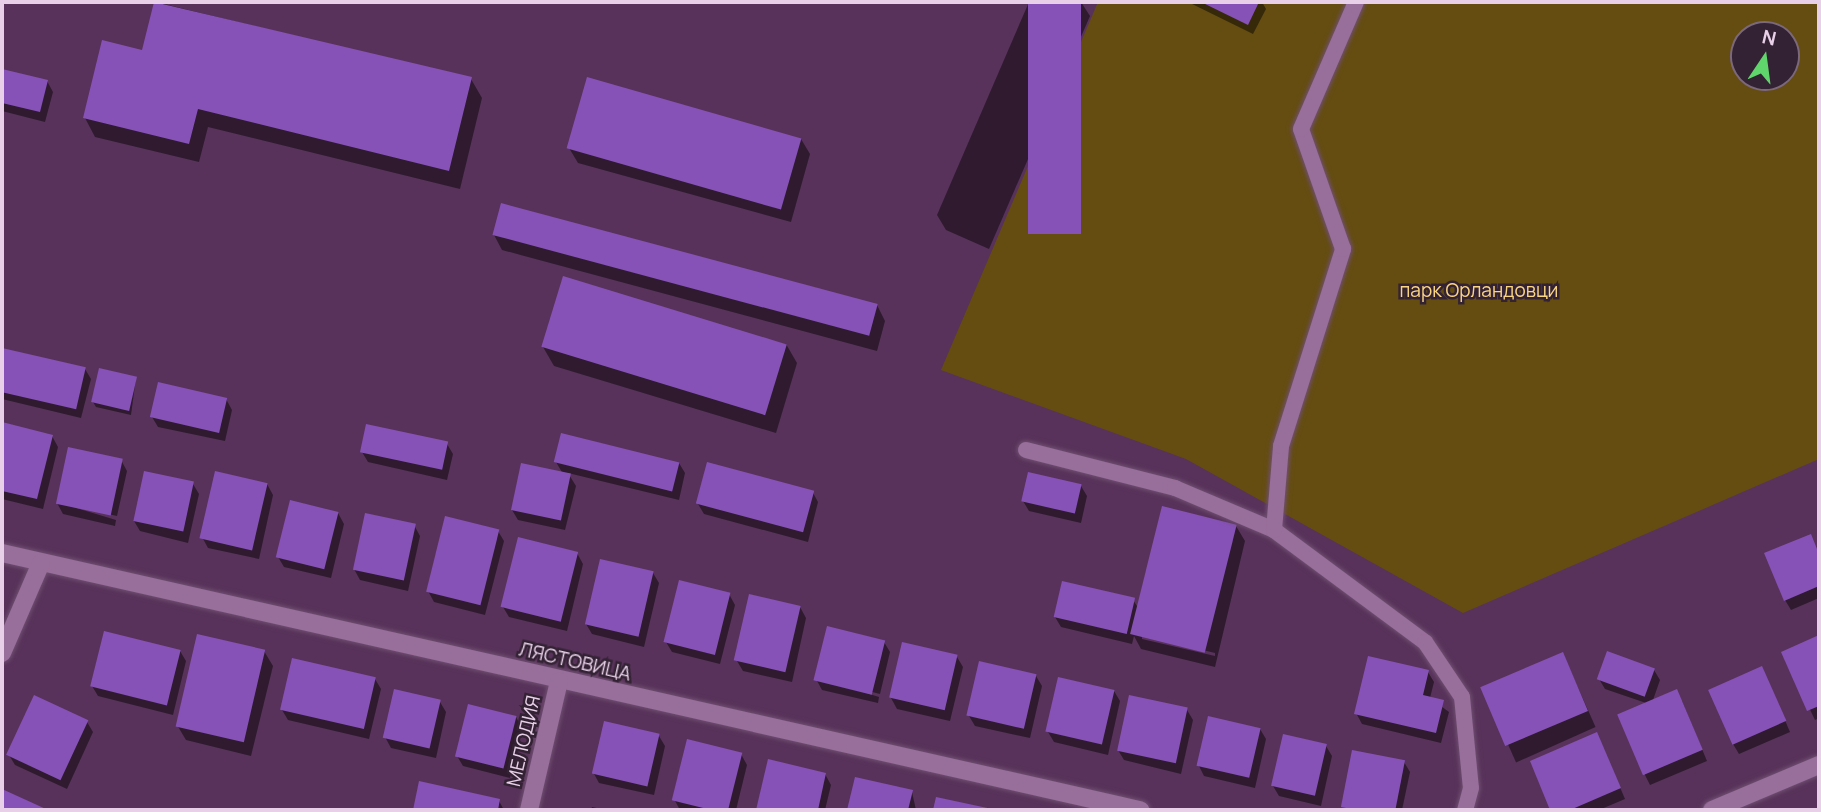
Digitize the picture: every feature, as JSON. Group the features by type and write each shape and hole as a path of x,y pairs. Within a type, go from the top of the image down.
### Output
{"street":[{"name":"ЛЯСТОВИЦА","path":"2,553 559,681 1140,810"},
{"path":"2,653 41,563"},
{"name":"МЕЛОДИЯ","path":"529,810 559,681"},
{"path":"1712,810 1819,765"}],"lane":[{"path":"1274,530 1281,446 1343,250 1301,129 1356,2"},
{"path":"1026,450 1175,488 1274,530 1425,642 1462,697 1471,788 1465,810"}],"green space":[{"name":"парк Орландовци","path":"1098,2 1819,2 1819,459 1463,613 1186,459 941,370"}],"building":[{"path":"154,2 472,77 449,171 198,109 189,144 83,118 102,40 142,50"},
{"path":"1028,2 1081,2 1081,234 1028,234"},
{"path":"1201,2 1259,2 1248,25"},
{"path":"2,69 48,80 40,112 2,103"},
{"path":"587,77 801,138 781,210 567,148"},
{"path":"501,203 878,304 869,336 492,235"},
{"path":"563,276 787,344 765,415 541,347"},
{"path":"2,348 86,367 76,409 2,392"},
{"path":"99,368 137,377 129,411 91,402"},
{"path":"158,382 227,398 219,433 150,417"},
{"path":"2,422 53,435 37,499 2,491"},
{"path":"366,424 448,441 442,470 360,452"},
{"path":"561,433 679,463 672,492 554,462"},
{"path":"68,447 123,459 111,515 56,504"},
{"path":"707,462 814,491 803,532 696,504"},
{"path":"521,463 571,474 561,521 511,510"},
{"path":"144,471 194,482 183,531 133,521"},
{"path":"215,471 268,483 252,550 199,538"},
{"path":"1028,472 1082,484 1075,514 1021,501"},
{"path":"290,500 339,512 324,569 276,557"},
{"path":"1162,506 1237,525 1205,653 1130,634"},
{"path":"365,513 416,524 404,581 353,570"},
{"path":"445,516 499,530 480,605 426,592"},
{"path":"1811,534 1819,554 1819,586 1784,601 1764,553"},
{"path":"518,537 578,552 561,622 501,607"},
{"path":"600,559 654,571 639,637 585,624"},
{"path":"679,580 730,593 715,655 664,642"},
{"path":"1062,581 1135,598 1127,634 1054,617"},
{"path":"749,594 801,606 785,672 734,660"},
{"path":"827,626 885,641 872,695 813,680"},
{"path":"104,631 181,650 167,705 90,686"},
{"path":"197,634 265,650 244,742 176,727"},
{"path":"1819,635 1819,706 1807,711 1781,652"},
{"path":"902,642 958,655 945,710 889,698"},
{"path":"1607,651 1655,668 1645,697 1597,679"},
{"path":"1563,652 1588,711 1505,746 1480,687"},
{"path":"1368,656 1429,670 1423,695 1444,700 1436,733 1354,714"},
{"path":"292,658 376,677 364,729 280,710"},
{"path":"979,661 1036,674 1024,729 966,716"},
{"path":"1762,666 1786,721 1733,745 1708,690"},
{"path":"1058,677 1115,690 1102,745 1045,732"},
{"path":"394,689 441,700 430,749 383,738"},
{"path":"1677,689 1703,750 1643,775 1617,714"},
{"path":"34,695 88,720 60,780 6,755"},
{"path":"1129,695 1188,707 1176,763 1117,751"},
{"path":"468,704 517,716 503,768 455,756"},
{"path":"1208,716 1261,728 1249,778 1197,766"},
{"path":"604,721 660,734 647,786 592,774"},
{"path":"1597,732 1621,788 1570,810 1550,810 1530,761"},
{"path":"1283,734 1327,744 1315,796 1271,786"},
{"path":"687,739 742,753 728,810 711,810 672,800"},
{"path":"1352,750 1405,760 1395,810 1357,810 1341,807"},
{"path":"768,759 826,773 818,810 756,810"},
{"path":"855,777 913,790 908,810 847,810"},
{"path":"419,781 500,799 498,810 413,810"},
{"path":"2,789 48,810 2,810"},
{"path":"936,797 992,809 933,810"}]}
